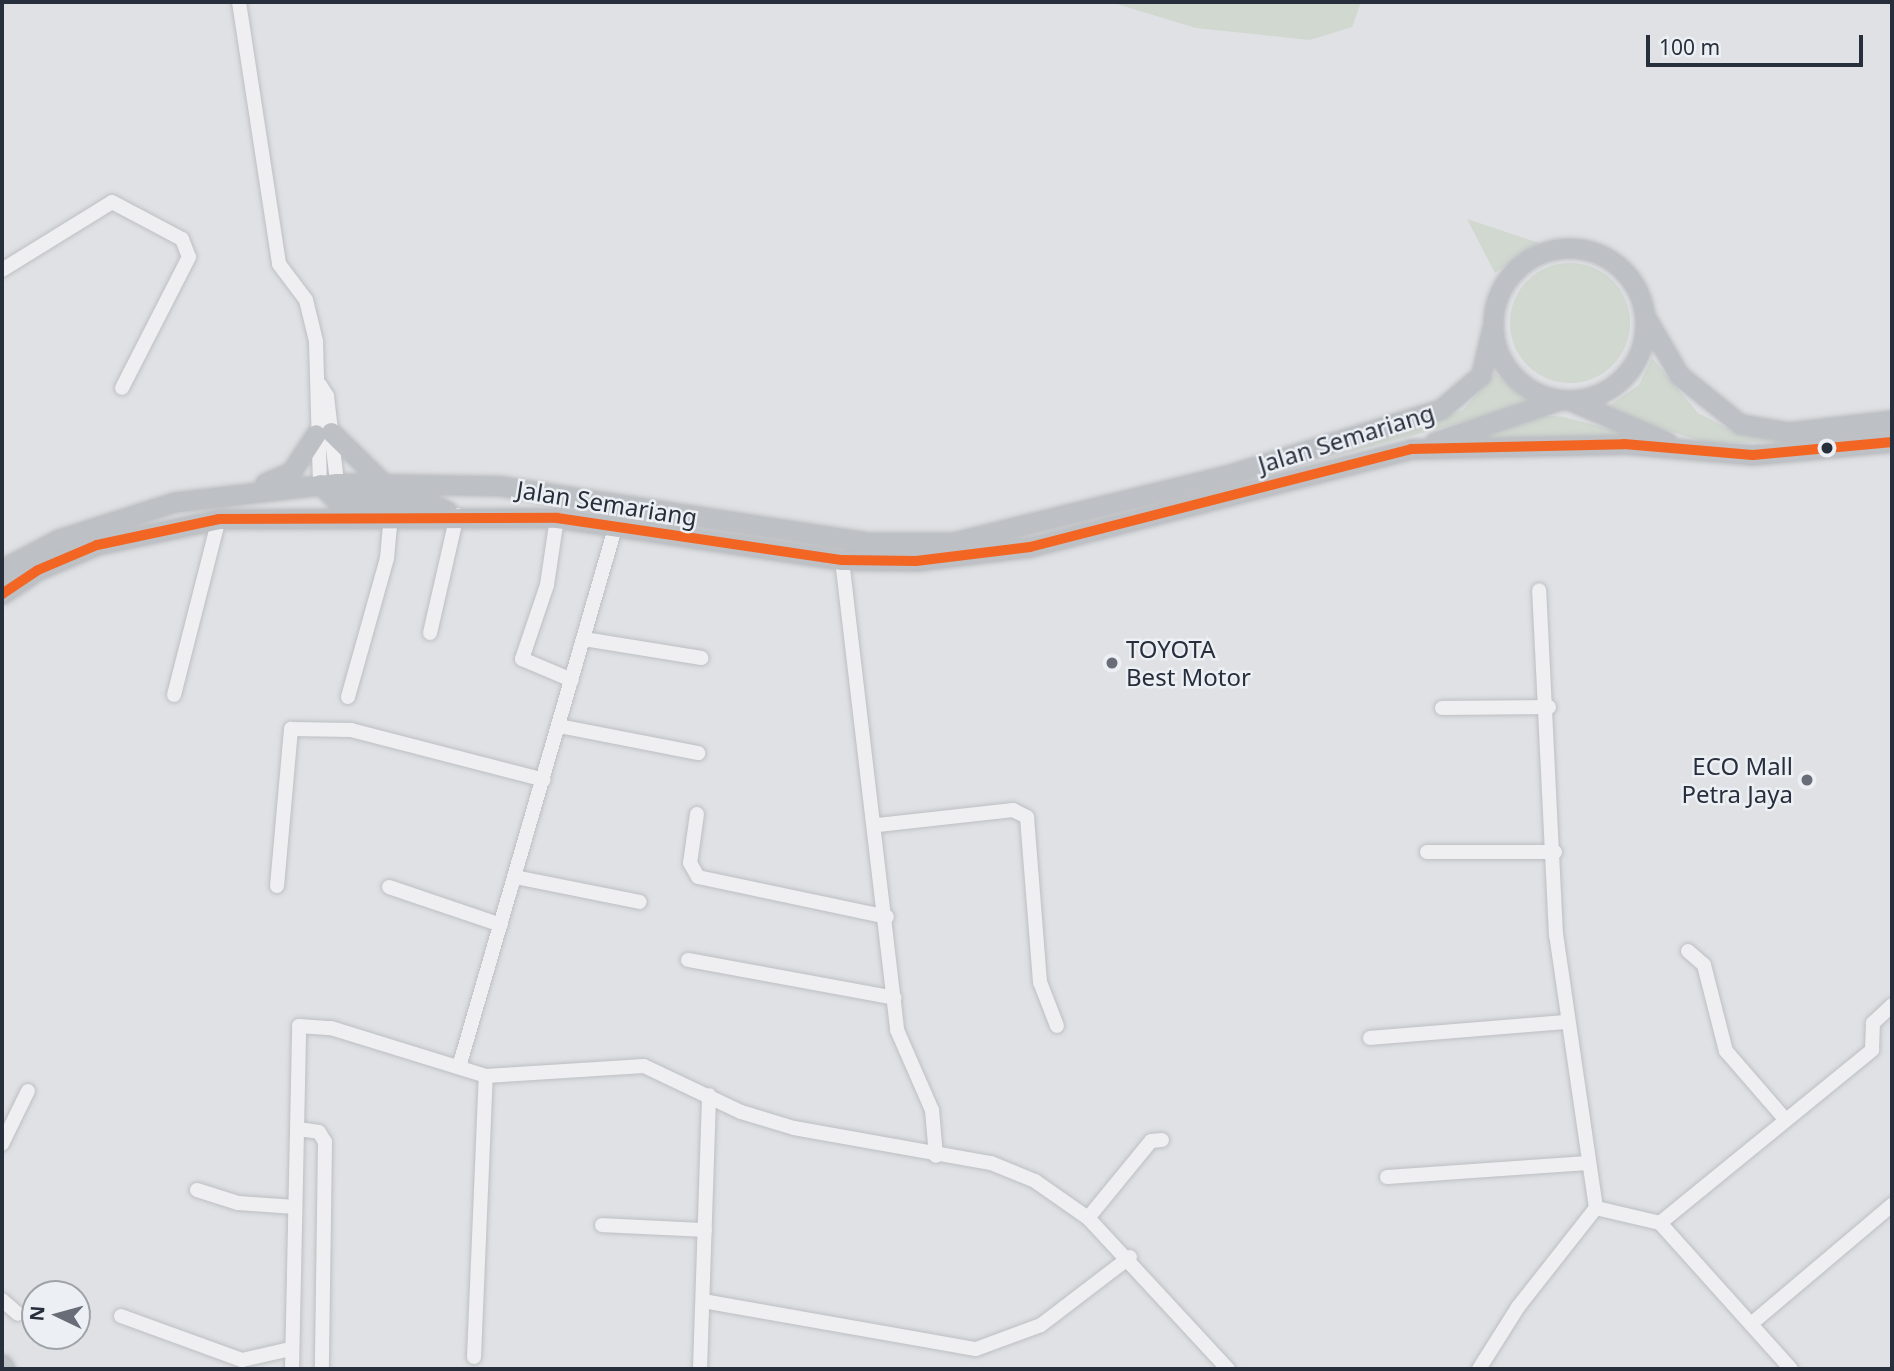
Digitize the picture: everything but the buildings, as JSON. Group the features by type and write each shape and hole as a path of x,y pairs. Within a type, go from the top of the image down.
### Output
{"main road":[{"path":"1688,450 1565,402 1516,379 1492,328 1503,284 1527,260 1559,247 1619,265 1642,298 1646,317 1679,376 1740,424 1789,432 1892,420"},
{"path":"1411,449 1565,402 1625,377 1641,349 1646,317"},
{"name":"Jalan Semariang","path":"2,569 94,526 254,488 329,484 501,486 867,542 954,542 1213,478 1441,409 1481,375 1492,328"},
{"path":"254,488 291,471 323,433 383,483"},
{"name":"Jalan Semariang","path":"2,593 38,569 97,545 219,519 391,514 557,518 842,560 916,561 1030,547 1411,449 1624,444 1752,455 1892,442"},
{"path":"329,484 336,500 425,501 454,515"},
{"path":"2,1364 5,1369"}],"street":[{"path":"239,2 279,264 306,300 320,385 329,484"},
{"path":"2,270 112,202 182,239 189,257 122,388"},
{"path":"348,697 387,558 391,514"},
{"path":"430,633 454,515"},
{"path":"557,518 547,585 522,659 572,680"},
{"path":"174,695 219,519"},
{"path":"459,1067 616,525"},
{"path":"842,560 878,825 897,1030 932,1110 936,1156"},
{"path":"1479,1369 1518,1307 1596,1208 1564,1022 1549,707 1539,590"},
{"path":"584,639 701,659"},
{"path":"1442,708 1549,707"},
{"path":"559,726 698,753"},
{"path":"276,886 291,729 351,730 544,780"},
{"path":"878,825 1022,813 1040,982 1056,1026"},
{"path":"697,814 690,863 698,877 887,918"},
{"path":"1427,852 1555,852"},
{"path":"515,877 640,902"},
{"path":"389,887 501,925"},
{"path":"1688,951 1704,965 1726,1051 1784,1118"},
{"path":"688,960 895,998"},
{"path":"1660,1223 1784,1118 1872,1050 1873,1023 1892,1005"},
{"path":"1370,1038 1564,1022"},
{"path":"292,1369 290,1349 299,1026 331,1028 486,1076 624,1063 665,1072 709,1096 794,1128 936,1156 991,1163 1035,1181 1088,1218 1130,1257 1228,1369"},
{"path":"474,1357 486,1076"},
{"path":"2,1144 28,1091"},
{"path":"700,1369 709,1096"},
{"path":"298,1129 319,1132 325,1142 322,1369"},
{"path":"1088,1218 1151,1141 1162,1140"},
{"path":"1388,1177 1588,1163"},
{"path":"197,1190 238,1203 295,1207"},
{"path":"1751,1324 1892,1205"},
{"path":"1596,1208 1660,1223 1791,1369"},
{"path":"602,1225 705,1230"},
{"path":"703,1301 976,1349 1041,1325 1130,1257"},
{"path":"2,1300 18,1314"},
{"path":"121,1316 242,1360 290,1349"}],"shaded area":[{"path":"1110,2 1361,2 1352,27 1310,40 1196,28"},
{"path":"1467,219 1539,243 1495,273"},
{"path":"1570,263 1593,267 1613,280 1626,300 1630,323 1626,346 1613,366 1593,379 1570,383 1547,379 1527,366 1514,346 1510,323 1514,300 1527,280 1547,267"},
{"path":"1652,358 1698,413 1738,434 1786,442 1707,443 1603,410 1639,385"},
{"path":"1495,373 1530,404 1329,458 1463,410"},
{"path":"1543,415 1564,417 1636,436 1460,439"}],"transit line":[{"path":"2,594 38,570 97,545 219,519 557,518 842,560 916,561 1030,547 1411,449 1624,444 1753,455 1892,442"}],"place":[{"name":"TOYOTA Best Motor","path":"1112,663"},
{"name":"ECO Mall Petra Jaya","path":"1807,780"}]}
